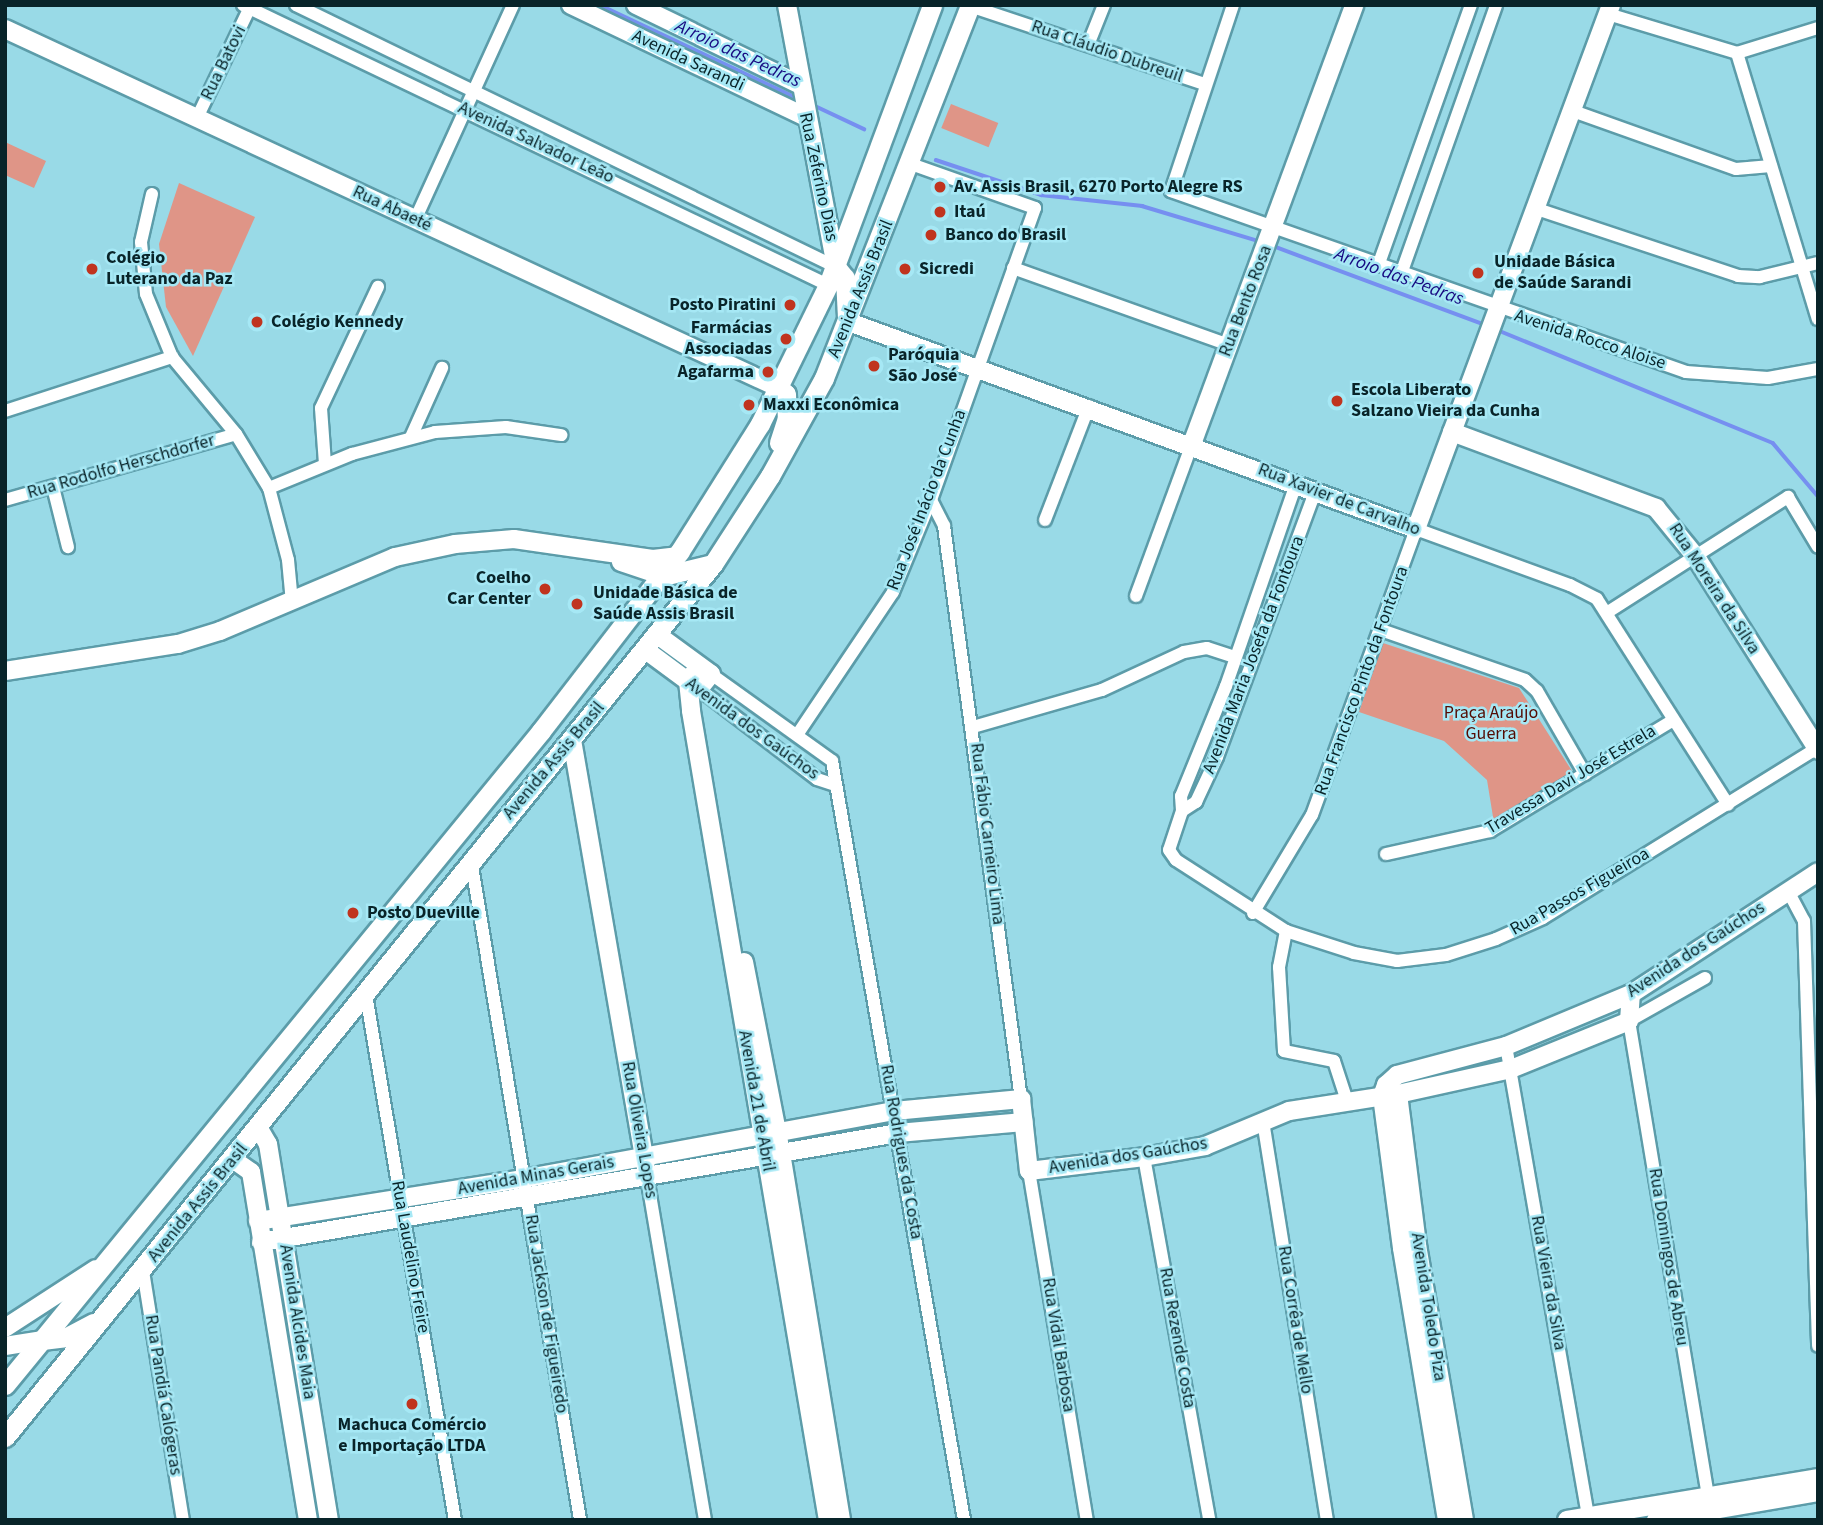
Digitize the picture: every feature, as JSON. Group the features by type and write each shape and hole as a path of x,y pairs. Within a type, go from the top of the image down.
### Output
{"main road":[{"name":"Avenida Assis Brasil","path":"5,1385 580,682 677,556 779,388 828,285 932,5"},
{"name":"Avenida Assis Brasil","path":"5,1437 234,1160 471,860 653,643 713,564 770,477 849,322 970,6"},
{"path":"836,267 845,278 844,302 849,322"},
{"path":"770,477 771,458 787,418 786,394 779,388"},
{"path":"663,576 713,564"},
{"path":"572,740 580,682"},
{"path":"221,1124 258,1127"},
{"path":"42,1340 67,1337 102,1318"}],"street":[{"name":"Avenida Salvador Leão","path":"296,5 836,267"},
{"path":"415,220 513,5"},
{"name":"Avenida Sarandi","path":"571,5 803,100"},
{"name":"Avenida Sarandi","path":"636,5 655,10 803,100"},
{"name":"Rua Zeferino Dias","path":"787,5 803,100 824,187 836,267"},
{"path":"1088,45 1104,5"},
{"path":"1204,84 1233,5"},
{"name":"Rua Bento Rosa","path":"1136,596 1354,5"},
{"path":"1378,266 1471,5"},
{"path":"1401,274 1496,5"},
{"name":"Avenida Salvador Leão","path":"248,6 828,285"},
{"name":"Rua Batovi","path":"196,120 248,6"},
{"name":"Rua Cláudio Dubreuil","path":"970,6 1204,84"},
{"path":"1609,10 1737,52 1818,28"},
{"name":"Rua Francisco Pinto da Fontoura","path":"1253,913 1312,815 1609,10"},
{"name":"Rua Abaeté","path":"5,29 196,120 779,388"},
{"path":"1737,52 1818,319"},
{"name":"Avenida Rocco Aloise","path":"1204,84 1171,191 1497,311 1686,372 1768,379 1818,369"},
{"path":"1573,111 1736,169 1772,166"},
{"name":"Rua José Inácio da Cunha","path":"797,735 893,592 931,500 1035,208 911,164"},
{"path":"664,204 672,186"},
{"path":"152,194 142,228 141,269 150,305 172,357 236,434 269,488 288,560 292,602"},
{"path":"1537,209 1738,276 1760,277 1818,263"},
{"path":"1013,268 1229,345"},
{"path":"325,464 321,408 378,287"},
{"name":"Rua Xavier de Carvalho","path":"849,322 1192,444 1315,492 1570,584 1597,599 1608,612 1728,805"},
{"path":"5,411 172,357"},
{"path":"411,437 442,368"},
{"path":"1045,520 1089,407"},
{"path":"269,488 325,464 411,437 481,427 561,435"},
{"name":"Rua Moreira da Silva","path":"1452,432 1638,498 1671,522 1817,749"},
{"name":"Rua Rodolfo Herschdorfer","path":"5,500 236,434"},
{"name":"Avenida Maria Josefa da Fontoura","path":"1176,860 1169,847 1182,811 1181,796 1226,685 1296,484"},
{"path":"53,486 68,547"},
{"name":"Avenida Maria Josefa da Fontoura","path":"1182,811 1196,802 1217,757 1315,492"},
{"path":"1608,612 1788,497 1818,547"},
{"name":"Rua Fábio Carneiro Lima","path":"931,500 944,526 973,727 1029,1171"},
{"path":"5,671 178,644 292,602 395,557 425,549 513,539 653,559 677,556"},
{"path":"567,545 663,576"},
{"path":"1381,630 1525,680 1537,691 1585,774"},
{"name":"Avenida dos Gaúchos","path":"653,643 705,670 828,755 836,785"},
{"name":"Avenida dos Gaúchos","path":"653,643 693,685 817,779 836,785"},
{"path":"973,727 1102,690 1184,652 1207,648 1235,657"},
{"path":"693,685 705,670"},
{"name":"Avenida 21 de Abril","path":"693,685 740,977 773,1155 814,1404 828,1520"},
{"path":"1226,685 1243,692"},
{"name":"Travessa Davi José Estrela","path":"1386,854 1490,831 1673,720"},
{"name":"Rua Oliveira Lopes","path":"572,740 705,1520"},
{"name":"Rua Passos Figueiroa","path":"1176,860 1253,913 1286,931 1354,953 1397,961 1471,948 1543,918 1817,749"},
{"path":"1201,751 1217,757"},
{"name":"Rua Rodrigues da Costa","path":"836,785 964,1520"},
{"name":"Rua Jackson de Figueiredo","path":"471,860 580,1520"},
{"name":"Avenida dos Gaúchos","path":"1390,1095 1397,1075 1506,1046 1631,994 1818,872"},
{"path":"1788,891 1804,921 1814,1117 1818,1346"},
{"path":"1286,931 1279,967 1284,1051 1334,1061 1347,1101"},
{"name":"Avenida dos Gaúchos","path":"1029,1171 1144,1157 1205,1146 1263,1121 1347,1101 1390,1095 1511,1069 1629,1021 1705,978"},
{"name":"Rua Domingos de Abreu","path":"1631,994 1629,1021 1710,1509"},
{"name":"Rua Laudelino Freire","path":"366,995 456,1520"},
{"name":"Rua Vieira da Silva","path":"1506,1046 1588,1518"},
{"name":"Avenida Toledo Piza","path":"1390,1095 1409,1246 1434,1392 1464,1520"},
{"name":"Avenida Minas Gerais","path":"258,1221 523,1179 894,1111 1021,1099"},
{"name":"Rua Corrêa de Mello","path":"1263,1121 1327,1520"},
{"name":"Avenida Minas Gerais","path":"261,1242 527,1199 898,1133 1024,1122"},
{"name":"Avenida Alcides Maia","path":"258,1127 268,1144 329,1520"},
{"name":"Rua Rezende Costa","path":"1144,1157 1209,1520"},
{"name":"Avenida Alcides Maia","path":"234,1160 250,1172 308,1520"},
{"name":"Rua Vidal Barbosa","path":"1029,1171 1087,1520"},
{"path":"5,1328 107,1262"},
{"name":"Rua Pandiá Calógeras","path":"143,1271 183,1520"},
{"path":"5,1346 42,1340"},
{"name":"Avenida Toledo Piza","path":"1434,1392 1447,1520"},
{"name":"Avenida 21 de Abril","path":"814,1404 841,1520"},
{"path":"1567,1520 1710,1509 1818,1478"},
{"path":"1656,1520 1818,1492"}],"green space":[{"path":"951,104 998,123 989,147 941,128"},
{"path":"5,142 46,161 34,188 5,175"},
{"path":"179,183 255,217 193,356 166,307 159,244"},
{"name":"Praça Araújo Guerra","path":"1383,643 1519,688 1572,771 1494,823 1487,780 1444,741 1359,712"}],"waterway":[{"name":"Arroio das Pedras","path":"600,5 797,98"},
{"name":"Arroio das Pedras","path":"811,104 864,129"},
{"name":"Arroio das Pedras","path":"936,160 1041,195 1142,206 1262,242"},
{"name":"Arroio das Pedras","path":"1273,246 1485,325"},
{"name":"Arroio das Pedras","path":"1495,329 1773,443 1818,496"}],"place":[{"name":"Av. Assis Brasil, 6270 Porto Alegre RS","path":"940,187"},
{"name":"Itaú","path":"940,212"},
{"name":"Banco do Brasil","path":"931,235"},
{"name":"Colégio Luterano da Paz","path":"92,269"},
{"name":"Sicredi","path":"905,269"},
{"name":"Unidade Básica de Saúde Sarandi","path":"1478,273"},
{"name":"Posto Piratini","path":"790,305"},
{"name":"Colégio Kennedy","path":"257,322"},
{"name":"Farmácias Associadas","path":"786,339"},
{"name":"Paróquia São José","path":"874,366"},
{"name":"Agafarma","path":"768,372"},
{"name":"Escola Liberato Salzano Vieira da Cunha","path":"1337,401"},
{"name":"Maxxi Econômica","path":"749,405"},
{"name":"Coelho Car Center","path":"545,589"},
{"name":"Unidade Básica de Saúde Assis Brasil","path":"577,604"},
{"name":"Posto Dueville","path":"353,913"},
{"name":"Machuca Comércio e Importação LTDA","path":"412,1404"}]}
